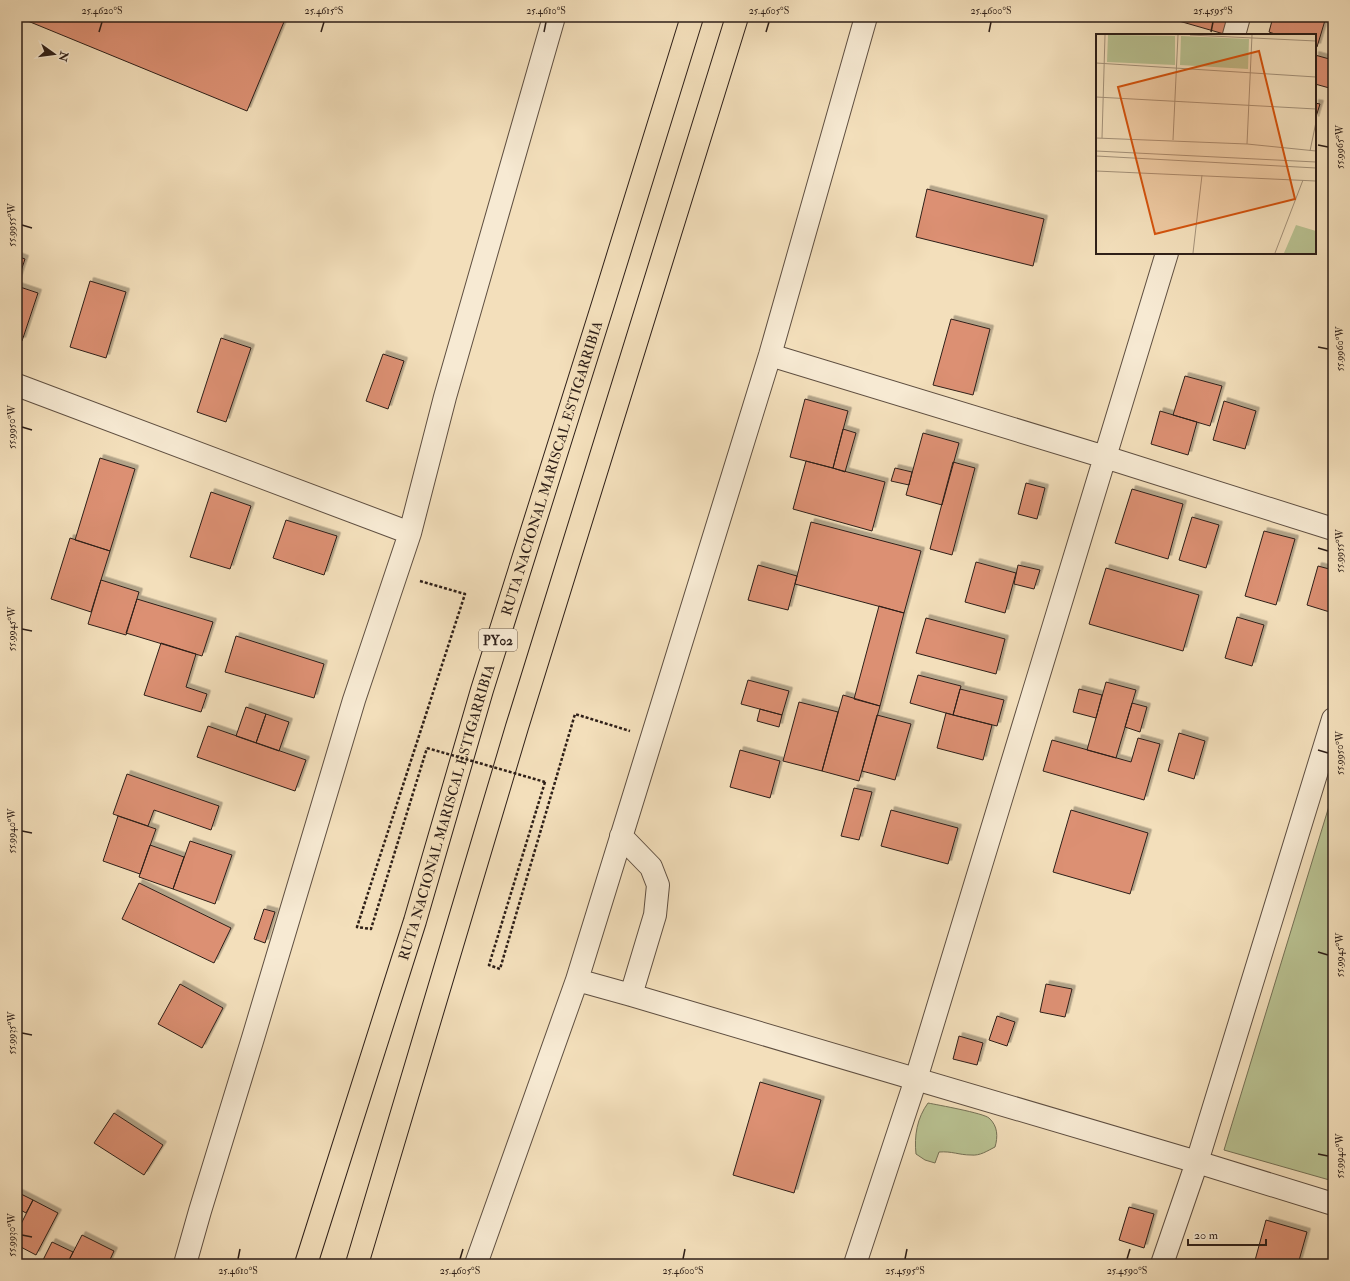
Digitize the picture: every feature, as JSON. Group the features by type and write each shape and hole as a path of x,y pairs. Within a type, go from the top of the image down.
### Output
{"highway":[{"name":"RUTA NACIONAL MARISCAL ESTIGARRIBIA","path":"306,1264 415,921 482,690 692,17"},
{"path":"357,1264 517,726 737,17"}],"street":[{"path":"185,1264 354,700 410,533 445,397 554,17"},
{"path":"476,1264 577,980 770,355 866,17"},
{"path":"1234,34 1239,17"},
{"path":"855,1264 916,1079 1167,254"},
{"path":"770,355 1105,457 1333,530"},
{"path":"17,385 410,533"},
{"path":"1162,1264 1197,1162 1333,719"},
{"path":"621,836 651,867 658,885 655,915 631,995"},
{"path":"577,980 1197,1162 1333,1204"}],"path":[{"path":"396,574 465,594 357,927 371,929 427,748 545,782 489,965 500,969 575,714 651,737"}],"green space":[{"path":"1333,793 1333,1181 1224,1150"},
{"path":"928,1103 970,1112 989,1118 996,1128 997,1139 995,1147 977,1155 939,1152 935,1163 925,1160 916,1154 915,1141 921,1115"}],"building":[{"path":"18,17 286,17 247,111"},
{"path":"1165,17 1229,17 1224,34"},
{"path":"1273,17 1326,17 1317,47 1316,34 1275,34 1269,32"},
{"path":"1316,55 1333,60 1333,89 1316,84"},
{"path":"1316,103 1320,104 1316,117"},
{"path":"927,189 1044,219 1033,266 916,237"},
{"path":"17,256 25,259 17,283"},
{"path":"90,281 126,292 106,358 70,347"},
{"path":"17,286 38,293 22,341 17,339"},
{"path":"951,319 990,329 973,395 933,385"},
{"path":"221,338 251,348 226,422 197,412"},
{"path":"383,354 404,361 388,409 366,401"},
{"path":"1185,376 1222,386 1210,426 1173,415"},
{"path":"805,399 848,411 833,468 790,457"},
{"path":"1224,401 1256,411 1245,449 1213,440"},
{"path":"1160,411 1197,422 1188,455 1151,444"},
{"path":"843,429 856,433 845,472 833,468"},
{"path":"923,433 959,443 942,505 906,495"},
{"path":"100,458 135,469 110,551 75,540"},
{"path":"806,461 885,482 872,531 793,509"},
{"path":"953,462 975,468 952,555 930,549"},
{"path":"895,468 912,472 909,485 891,481"},
{"path":"1333,473 1333,490 1329,488"},
{"path":"1026,483 1045,488 1037,519 1018,514"},
{"path":"1132,489 1183,504 1168,559 1115,543"},
{"path":"211,492 251,506 230,569 190,557"},
{"path":"1192,517 1219,525 1206,568 1179,560"},
{"path":"286,520 337,536 324,575 273,558"},
{"path":"811,522 921,551 904,613 795,584"},
{"path":"1264,531 1295,539 1276,605 1245,596"},
{"path":"70,538 110,551 91,612 51,599"},
{"path":"976,562 1016,573 1005,613 965,602"},
{"path":"758,565 797,576 788,610 748,600"},
{"path":"1018,565 1040,570 1034,589 1014,584"},
{"path":"1318,566 1333,570 1333,613 1307,605"},
{"path":"1106,568 1199,595 1183,651 1089,624"},
{"path":"101,580 139,592 126,635 88,624"},
{"path":"137,599 213,622 202,656 126,633"},
{"path":"879,606 904,613 880,706 854,699"},
{"path":"1237,617 1264,625 1252,666 1225,658"},
{"path":"926,618 1005,639 996,674 916,653"},
{"path":"236,636 324,664 314,698 225,672"},
{"path":"161,643 196,654 186,687 207,694 201,712 144,695"},
{"path":"918,675 961,686 953,715 910,703"},
{"path":"748,680 789,691 782,715 741,704"},
{"path":"1106,682 1136,690 1116,758 1087,750"},
{"path":"960,689 1004,700 997,726 953,715"},
{"path":"1079,689 1102,695 1096,718 1073,712"},
{"path":"843,695 880,706 859,781 822,771"},
{"path":"799,702 838,712 822,771 783,761"},
{"path":"1132,703 1147,707 1140,732 1125,727"},
{"path":"246,707 266,714 256,743 236,736"},
{"path":"760,709 782,715 779,727 757,721"},
{"path":"946,713 992,725 983,760 937,748"},
{"path":"266,714 289,722 279,751 256,743"},
{"path":"877,715 911,724 895,780 862,771"},
{"path":"208,726 306,760 295,791 197,757"},
{"path":"1179,733 1205,741 1194,779 1168,771"},
{"path":"1138,738 1160,744 1144,800 1043,771 1052,740 1131,762"},
{"path":"740,750 780,761 770,798 730,787"},
{"path":"127,774 219,806 211,830 154,810 148,826 113,814"},
{"path":"854,788 872,792 859,840 841,836"},
{"path":"891,810 958,828 948,864 881,846"},
{"path":"1071,810 1148,833 1130,894 1053,872"},
{"path":"118,816 156,829 140,874 103,861"},
{"path":"190,841 232,855 215,904 173,889"},
{"path":"150,845 184,857 173,889 139,877"},
{"path":"139,883 231,928 214,963 122,919"},
{"path":"264,909 275,912 265,943 254,939"},
{"path":"180,984 223,1008 202,1048 158,1024"},
{"path":"1046,984 1072,989 1065,1017 1040,1012"},
{"path":"997,1016 1015,1022 1007,1046 989,1040"},
{"path":"959,1036 983,1043 977,1065 953,1059"},
{"path":"760,1082 821,1100 794,1193 733,1175"},
{"path":"114,1113 163,1145 144,1175 94,1143"},
{"path":"17,1192 33,1200 26,1213 17,1208"},
{"path":"33,1200 58,1213 36,1255 17,1245 17,1232"},
{"path":"1129,1207 1154,1214 1144,1248 1119,1240"},
{"path":"1266,1220 1307,1232 1298,1264 1254,1264"},
{"path":"82,1235 114,1251 108,1264 67,1264"},
{"path":"52,1242 73,1252 67,1264 41,1264"}]}
